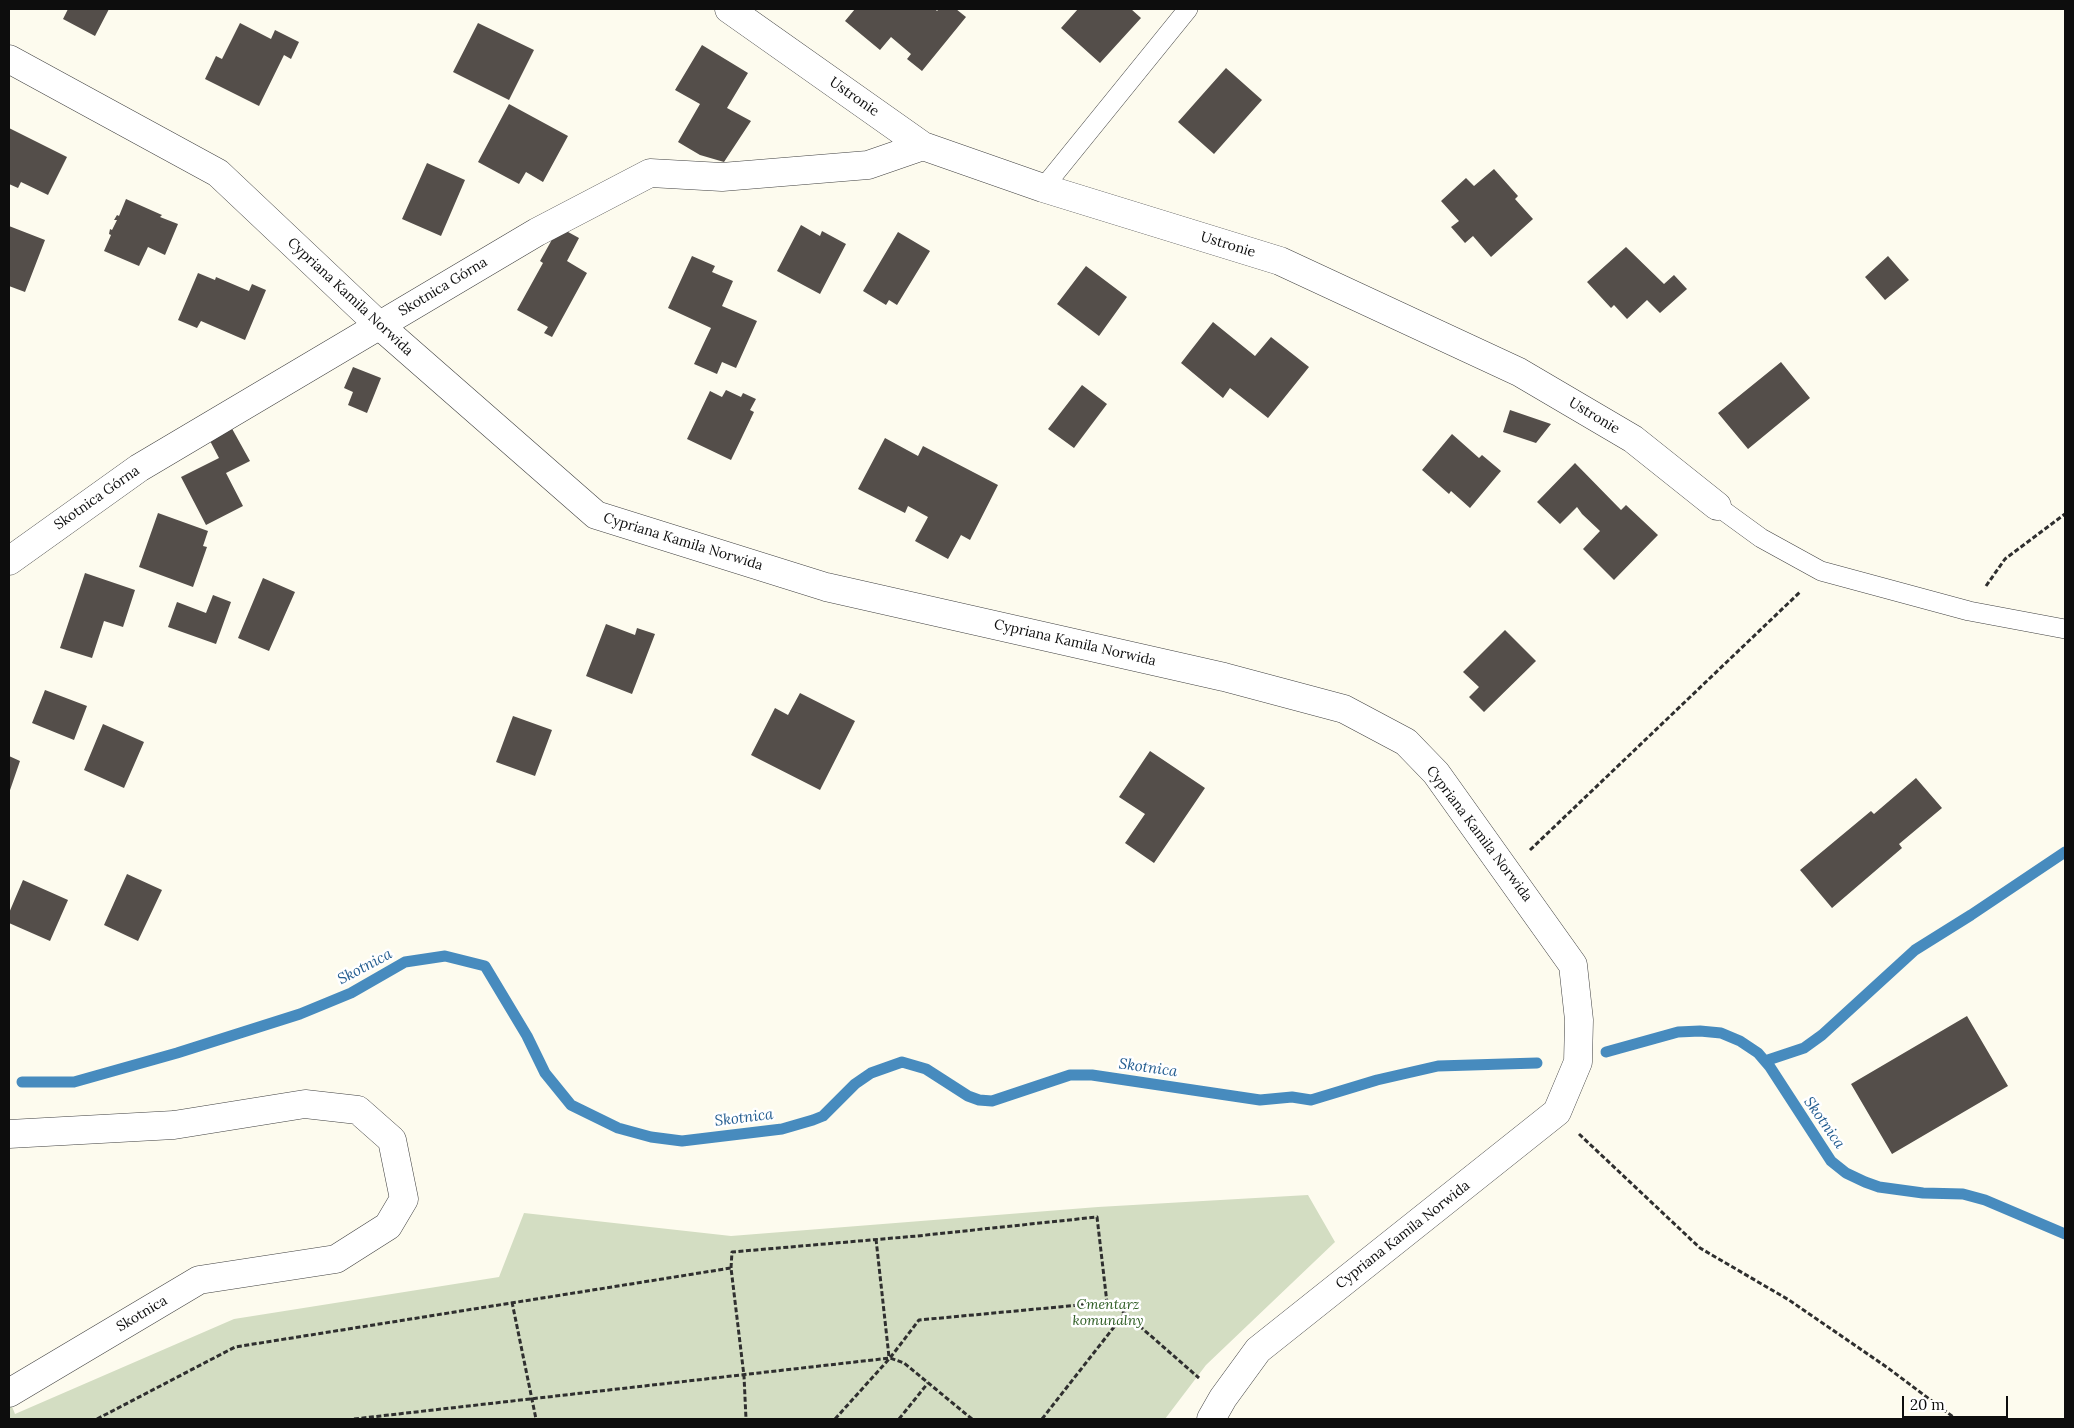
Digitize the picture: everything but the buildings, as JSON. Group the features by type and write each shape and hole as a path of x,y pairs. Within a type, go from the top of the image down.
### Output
{"street":[{"name":"Ustronie","path":"729,9 923,146 1042,188 1280,261 1519,372 1633,439 1717,506"},
{"name":"Cypriana Kamila Norwida","path":"9,60 218,173 379,325 596,515 826,587 1224,677 1344,709 1406,742 1436,773 1573,965 1579,1020 1578,1062 1557,1112 1258,1350 1217,1409"},
{"name":"Skotnica Górna","path":"9,561 139,468 538,232 650,174 722,177 868,165 923,146"},
{"name":"Skotnica","path":"9,1134 174,1125 305,1104 358,1110 392,1140 404,1199 388,1226 336,1259 199,1280 9,1393"}],"lane":[{"path":"1042,188 1188,9"},
{"path":"1717,506 1761,538 1821,571 1969,611 2065,629"}],"path":[{"path":"1969,611 2005,559 2065,514"},
{"path":"1508,872 1821,571"},
{"path":"1557,1112 1700,1248 1789,1300 1888,1368 1956,1419"},
{"path":"746,1419 744,1376 731,1268 732,1252 1098,1217 1107,1303"},
{"path":"876,1239 890,1358"},
{"path":"97,1419 235,1347 731,1268"},
{"path":"512,1302 536,1419"},
{"path":"835,1419 890,1358 919,1320 1112,1302 1125,1313 1217,1409"},
{"path":"1042,1419 1125,1313"},
{"path":"354,1419 890,1358 904,1363 972,1419"},
{"path":"899,1419 928,1383"}],"green space":[{"name":"Cmentarz komunalny","path":"1308,1195 1335,1242 1206,1365 1165,1419 9,1419 9,1399 15,1414 234,1319 499,1277 524,1213 731,1236 1098,1207"}],"waterway":[{"path":"1765,1061 1804,1048 1822,1035 1915,950 2065,852"},
{"name":"Skotnica","path":"22,1082 74,1082 177,1053 300,1014 351,993 405,962 445,956 485,966 527,1036 545,1073 571,1105 618,1128 651,1137 682,1141 782,1129 813,1120 823,1116 855,1084 871,1073 902,1062 926,1069 968,1096 979,1100 992,1101 1070,1075 1092,1075 1260,1100 1292,1097 1311,1100 1377,1080 1438,1066 1537,1063"},
{"name":"Skotnica","path":"1606,1052 1678,1032 1700,1031 1721,1033 1740,1041 1758,1053 1770,1067 1831,1161 1846,1173 1879,1187 1923,1193 1963,1194 1985,1200 2065,1234"}]}
